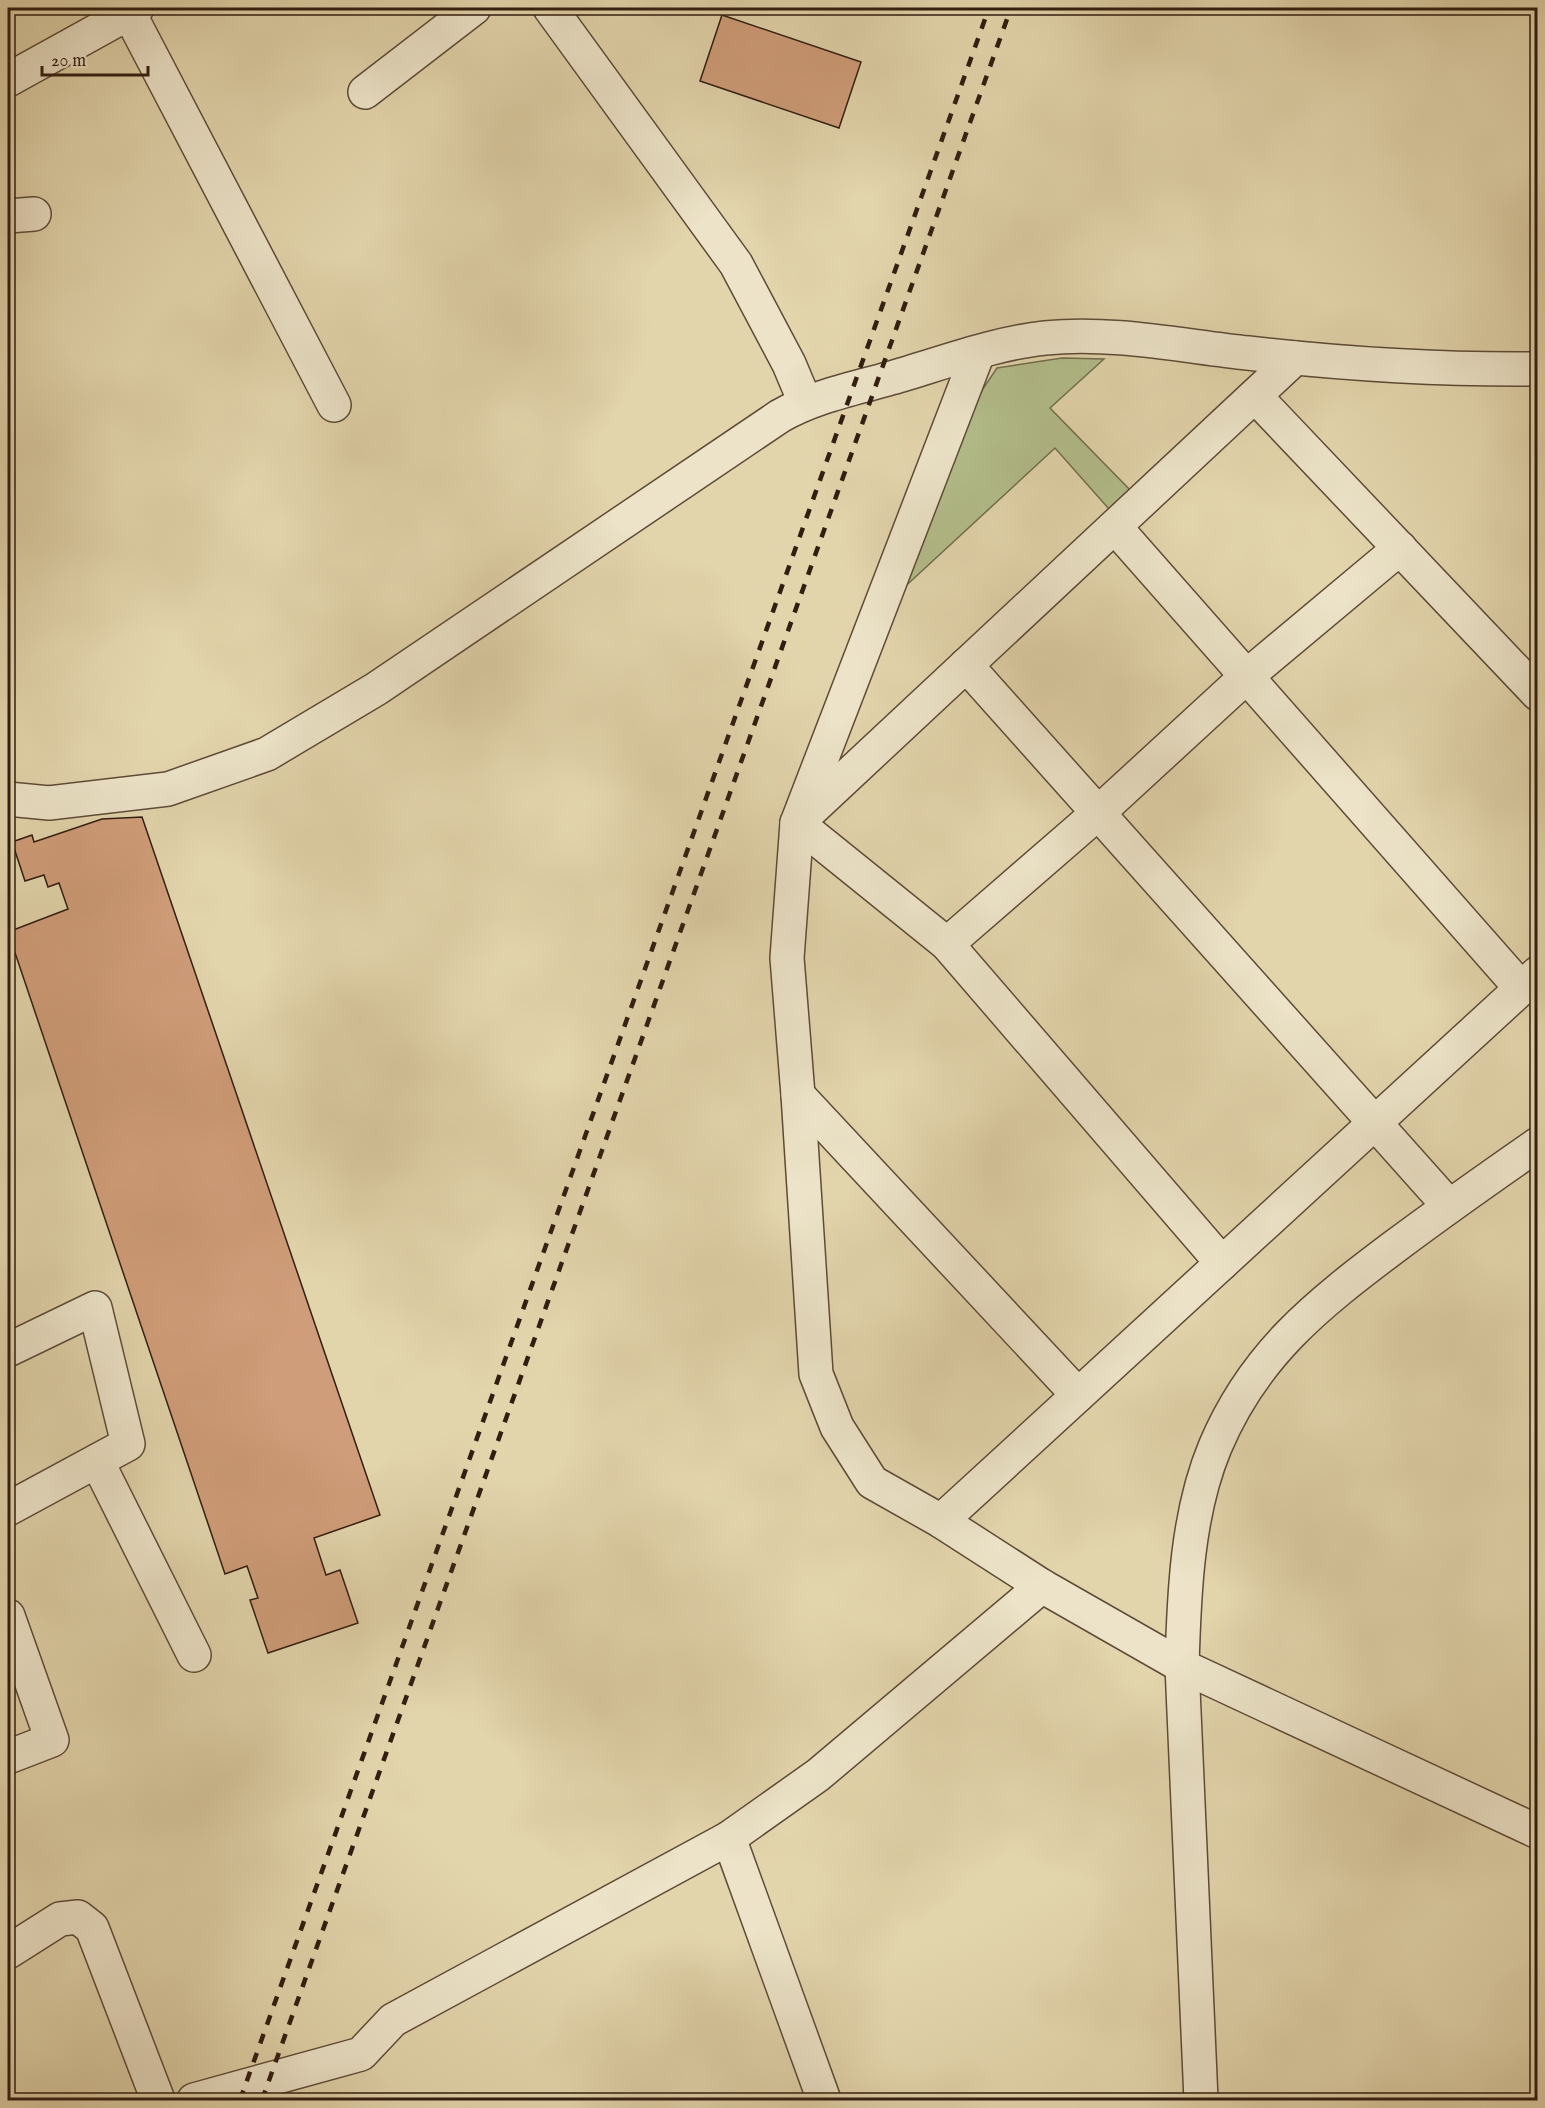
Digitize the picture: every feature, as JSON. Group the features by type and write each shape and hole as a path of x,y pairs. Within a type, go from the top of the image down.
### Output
{"street":[{"path":"365,92 474,8"},
{"path":"8,80 133,10 333,405"},
{"path":"557,11 736,264 789,364 806,402"},
{"path":"8,800 49,803 168,789 267,754 376,689 780,416 806,402 978,353 1044,338 1094,337 1295,358 1454,369 1538,369"},
{"path":"978,353 796,824 787,958 816,1374 837,1427 872,1482 941,1521 1042,1586 1182,1665 1538,1832"},
{"path":"796,824 1295,358"},
{"path":"1255,396 1538,694"},
{"path":"941,1521 1529,980 1247,676 1115,527"},
{"path":"947,944 1098,813 1247,676 1400,548"},
{"path":"966,665 1449,1206"},
{"path":"796,824 947,944 1221,1263"},
{"path":"798,1095 1078,1395"},
{"path":"1201,2100 1182,1665 1184,1593 1193,1525 1215,1447 1252,1379 1284,1338 1320,1303 1449,1206 1538,1144"},
{"path":"8,1350 94,1308 128,1444 8,1509"},
{"path":"97,1461 194,1655"},
{"path":"194,2100 360,2054 393,2020 729,1838 819,1775 1042,1586"},
{"path":"8,1616 52,1740 8,1757"},
{"path":"729,1838 824,2100"},
{"path":"8,1952 60,1919 78,1917 92,1928 158,2100"}],"green space":[{"path":"1062,358 1104,359 1050,408 1131,491 1109,509 1055,448 897,594 964,417 997,368"}],"building":[{"path":"722,15 861,62 839,128 700,81"},
{"path":"142,817 380,1515 314,1538 326,1575 340,1570 358,1623 268,1653 250,1600 258,1598 247,1566 225,1574 8,932 68,909 59,883 48,887 44,875 25,881 12,842 32,835 34,842 102,819"}],"railway":[{"path":"240,2100 989,8"},
{"path":"262,2100 1011,8"}]}
